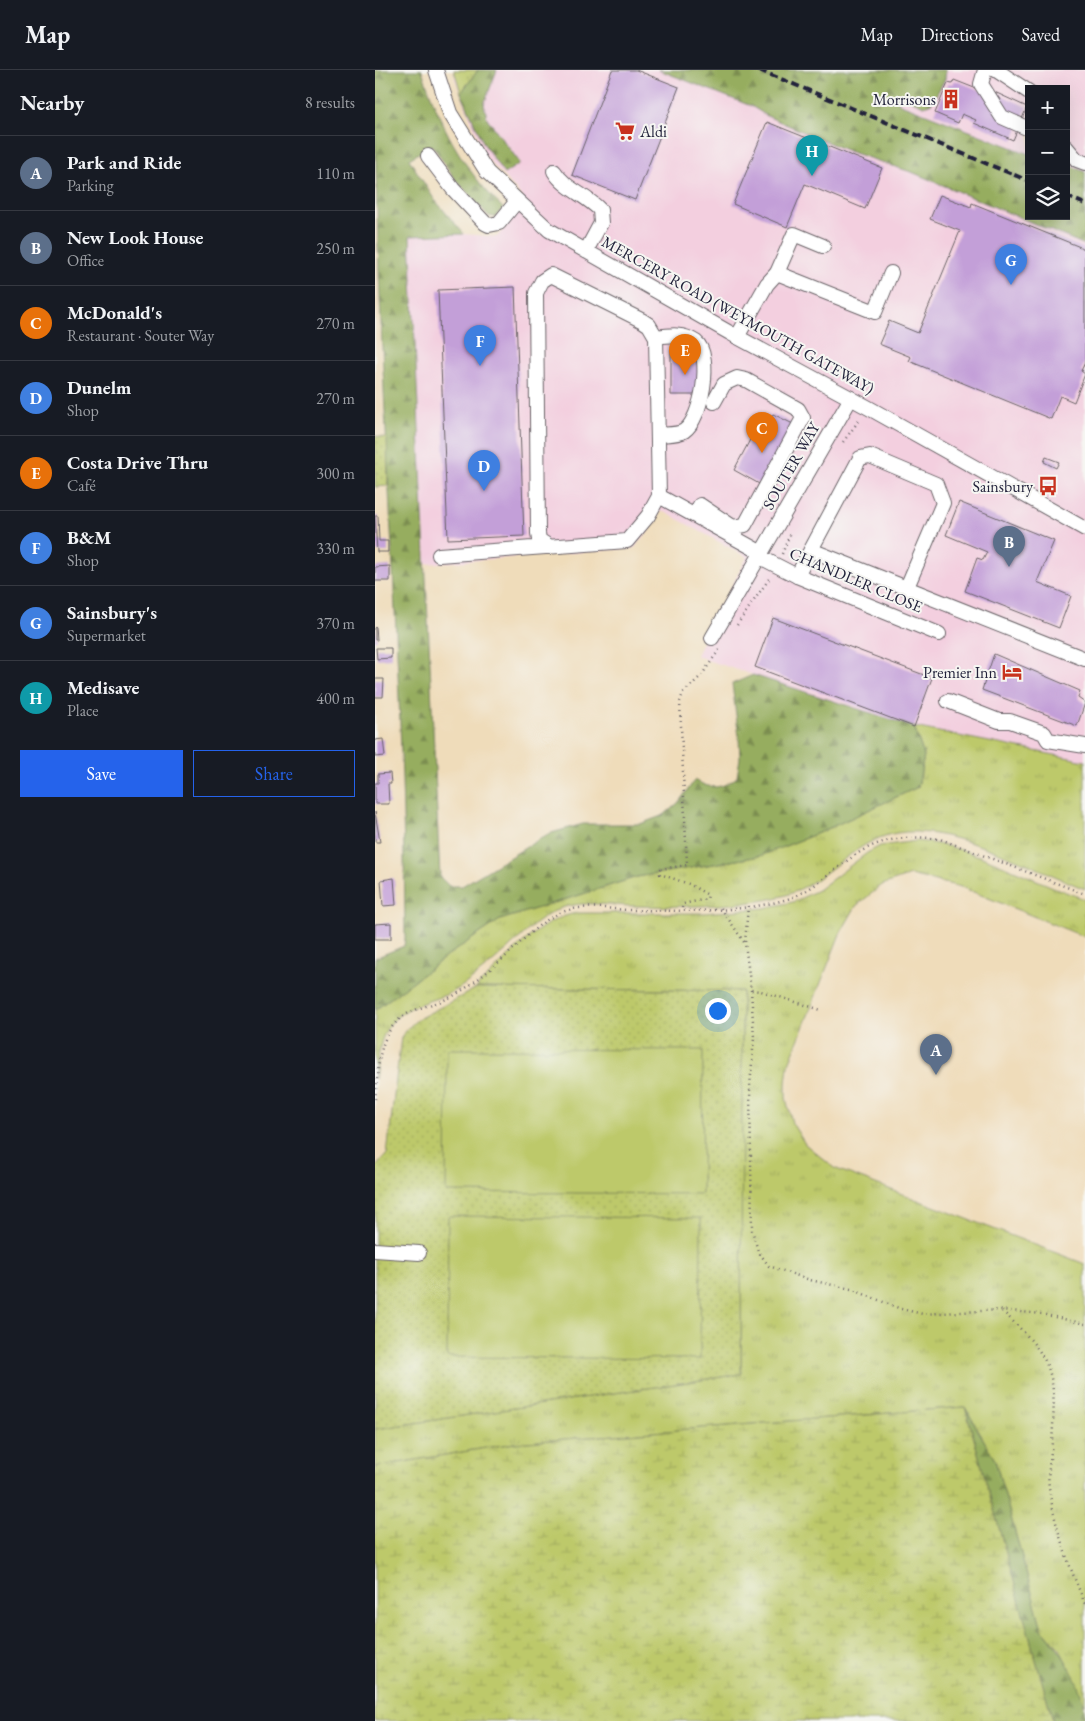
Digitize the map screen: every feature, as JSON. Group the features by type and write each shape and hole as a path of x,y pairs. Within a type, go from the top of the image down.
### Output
{"street":[{"name":"MERCERY ROAD (WEYMOUTH GATEWAY)","path":"436,70 450,113 487,172 549,230 737,337 851,398 1085,529"},
{"path":"985,70 981,84 1002,117 1025,127"},
{"path":"996,70 1025,89"},
{"path":"1070,152 1077,160 1085,163"},
{"path":"428,156 453,189 485,223 489,225 499,224 517,201"},
{"path":"554,171 560,181 592,202 600,210 601,223 586,251"},
{"path":"737,337 767,284 777,273 794,234 823,246"},
{"path":"777,273 875,312 891,273"},
{"path":"439,555 550,547 627,541 648,516 659,496 655,337 649,325 643,321 551,275 546,277 536,293 538,533 539,540 550,547"},
{"path":"655,337 684,336 697,343 703,356 701,403 689,426 681,432 658,435"},
{"path":"659,496 698,510 733,527 745,525 802,420 800,410 746,380 737,378 727,381 714,402"},
{"name":"SOUTER WAY","path":"716,643 761,555 851,398"},
{"path":"797,576 860,458 871,456 936,484 943,504 907,587"},
{"path":"698,510 761,555"},
{"path":"811,550 1085,659"},
{"name":"CHANDLER CLOSE","path":"761,555 797,576 939,634"},
{"path":"948,701 999,721 1010,721 1044,733 1048,740 1085,746"},
{"path":"375,1250 419,1253"}],"path":[{"path":"1082,371 1085,365"},
{"path":"841,445 869,408"},
{"path":"736,626 778,566 794,524"},
{"path":"682,909 683,904 707,899 708,895 689,884 661,874 661,870 687,865 680,702 683,693 701,676 716,643"},
{"path":"375,1100 383,1041 398,1020 408,1012 453,996 490,970 544,920 560,912 580,908 631,910 721,908 785,900 810,888 851,857 872,846 896,838 920,837 940,839 1085,894"},
{"path":"748,906 745,943 754,1037 749,1087 751,1230 758,1251 769,1266 809,1280 851,1289 901,1309 923,1314 1001,1310 1042,1314 1085,1324"},
{"path":"721,908 745,943"},
{"path":"751,990 761,991 821,1010"},
{"path":"1001,1310 1032,1339 1046,1360 1053,1384 1049,1486 1065,1556 1085,1604"}],"shaded area":[{"path":"454,70 1085,70 1085,761 914,727 696,655 747,557 661,510 651,528 634,548 426,564 410,235 464,234 497,237 512,219 523,198 485,156 455,79"}],"green space":[{"path":"375,70 422,70 436,108 453,144 475,177 503,208 495,217 489,216 456,180 432,145 409,159 434,199 464,234 410,236 440,877 449,886 462,886 548,834 583,824 640,824 664,815 678,803 695,780 711,787 721,786 732,781 737,777 740,758 732,684 753,675 914,727 924,756 918,787 821,832 760,856 637,877 500,920 451,953 375,1010 375,958 404,946 405,938 400,721 384,395 376,178"},
{"path":"454,70 478,70 461,93"},
{"path":"478,70 497,70 484,104 487,118 520,163 504,174 484,144 461,93"},
{"path":"659,70 946,70 945,79 932,103 924,106 901,96 898,103 1025,152 1025,220 914,173 848,151 769,117 751,106"},
{"path":"1070,165 1085,172 1085,245 1026,220 1070,220"},
{"path":"375,436 387,438 388,486 375,487"},
{"path":"914,727 1085,761 1085,889 1021,861 973,843 927,833 906,832 888,835 872,841 799,890 767,900 690,906 579,904 561,908 537,922 487,967 458,989 420,1004 397,1017 384,1034 375,1079 375,1010 451,953 500,920 637,877 760,856 821,832 918,787 924,756"},
{"path":"916,841 959,849 980,856 1085,899 1085,937 961,887 910,875 882,885 856,906 840,934 788,1066 786,1098 792,1123 805,1144 834,1168 1085,1264 1085,1705 1060,1649 1042,1629 995,1460 965,1407 515,1443 375,1467 375,1429 741,1374 742,991 477,988 479,984 524,941 549,923 562,917 577,913 704,913 764,908 793,902 818,890 867,853 880,846"},
{"path":"477,988 742,991 741,1374 375,1429 375,1168 387,1154 401,1037 418,1019"},
{"path":"447,1049 703,1050 702,1194 446,1192"},
{"path":"448,1216 701,1218 700,1359 447,1357"},
{"path":"965,1407 995,1460 1042,1629 1058,1649 1072,1672 1081,1696 1085,1721 1053,1721"},
{"path":"965,1407 1053,1721 375,1721 375,1467 515,1443"}],"building":[{"name":"Aldi","path":"612,70 636,70 679,87 635,200 572,175"},
{"name":"Morrisons","path":"954,80 987,93 988,89 1025,106 1025,112 1013,140 974,123 976,120 962,114 958,123 935,113 948,83 952,84"},
{"path":"767,122 882,168 865,209 805,184 787,227 733,204"},
{"path":"940,195 971,207 972,203 1085,249 1085,362 1081,371 1085,374 1074,402 1060,396 1051,419 909,361 911,357 879,344 889,321 918,333 960,231 930,219"},
{"path":"515,287 524,536 448,539 438,290"},
{"path":"671,350 685,350 685,355 699,355 699,395 671,395"},
{"path":"773,414 793,424 763,486 734,470 760,421 764,423 768,416 770,418"},
{"path":"1046,457 1059,462 1056,468 1044,462"},
{"path":"959,502 1054,541 1037,582 1071,596 1059,628 965,591 977,558 983,560 987,552 946,535"},
{"path":"375,516 378,516 379,541 388,541 388,552 377,552"},
{"path":"390,566 390,581 375,581 375,567"},
{"path":"773,618 932,678 914,727 755,667"},
{"path":"375,628 377,640 375,640"},
{"path":"376,648 391,648 391,658 377,659"},
{"name":"Premier Inn","path":"994,654 1080,691 1078,698 1085,703 1077,726 982,690"},
{"path":"375,679 384,679 383,697 375,697"},
{"path":"383,739 385,756 375,757 375,740"},
{"path":"390,773 391,784 388,784 389,804 375,804 375,783 378,783 378,774"},
{"path":"375,812 380,842 375,842"},
{"path":"394,878 396,905 383,906 381,880"},
{"path":"391,923 391,939 375,939 375,924"}],"railway":[{"path":"759,70 1025,179"},
{"path":"1070,198 1085,204"}],"place":[{"name":"Morrisons","path":"951,99"},
{"name":"Aldi","path":"625,131"},
{"name":"Medisave","path":"812,176"},
{"name":"Sainsbury's","path":"1011,285"},
{"name":"B&M","path":"480,366"},
{"name":"Costa Drive Thru","path":"685,375"},
{"name":"McDonald's","path":"762,453"},
{"name":"Sainsbury","path":"1048,486"},
{"name":"Dunelm","path":"484,491"},
{"name":"New Look House","path":"1009,567"},
{"name":"Premier Inn","path":"1012,672"},
{"name":"Park and Ride","path":"936,1075"}]}
